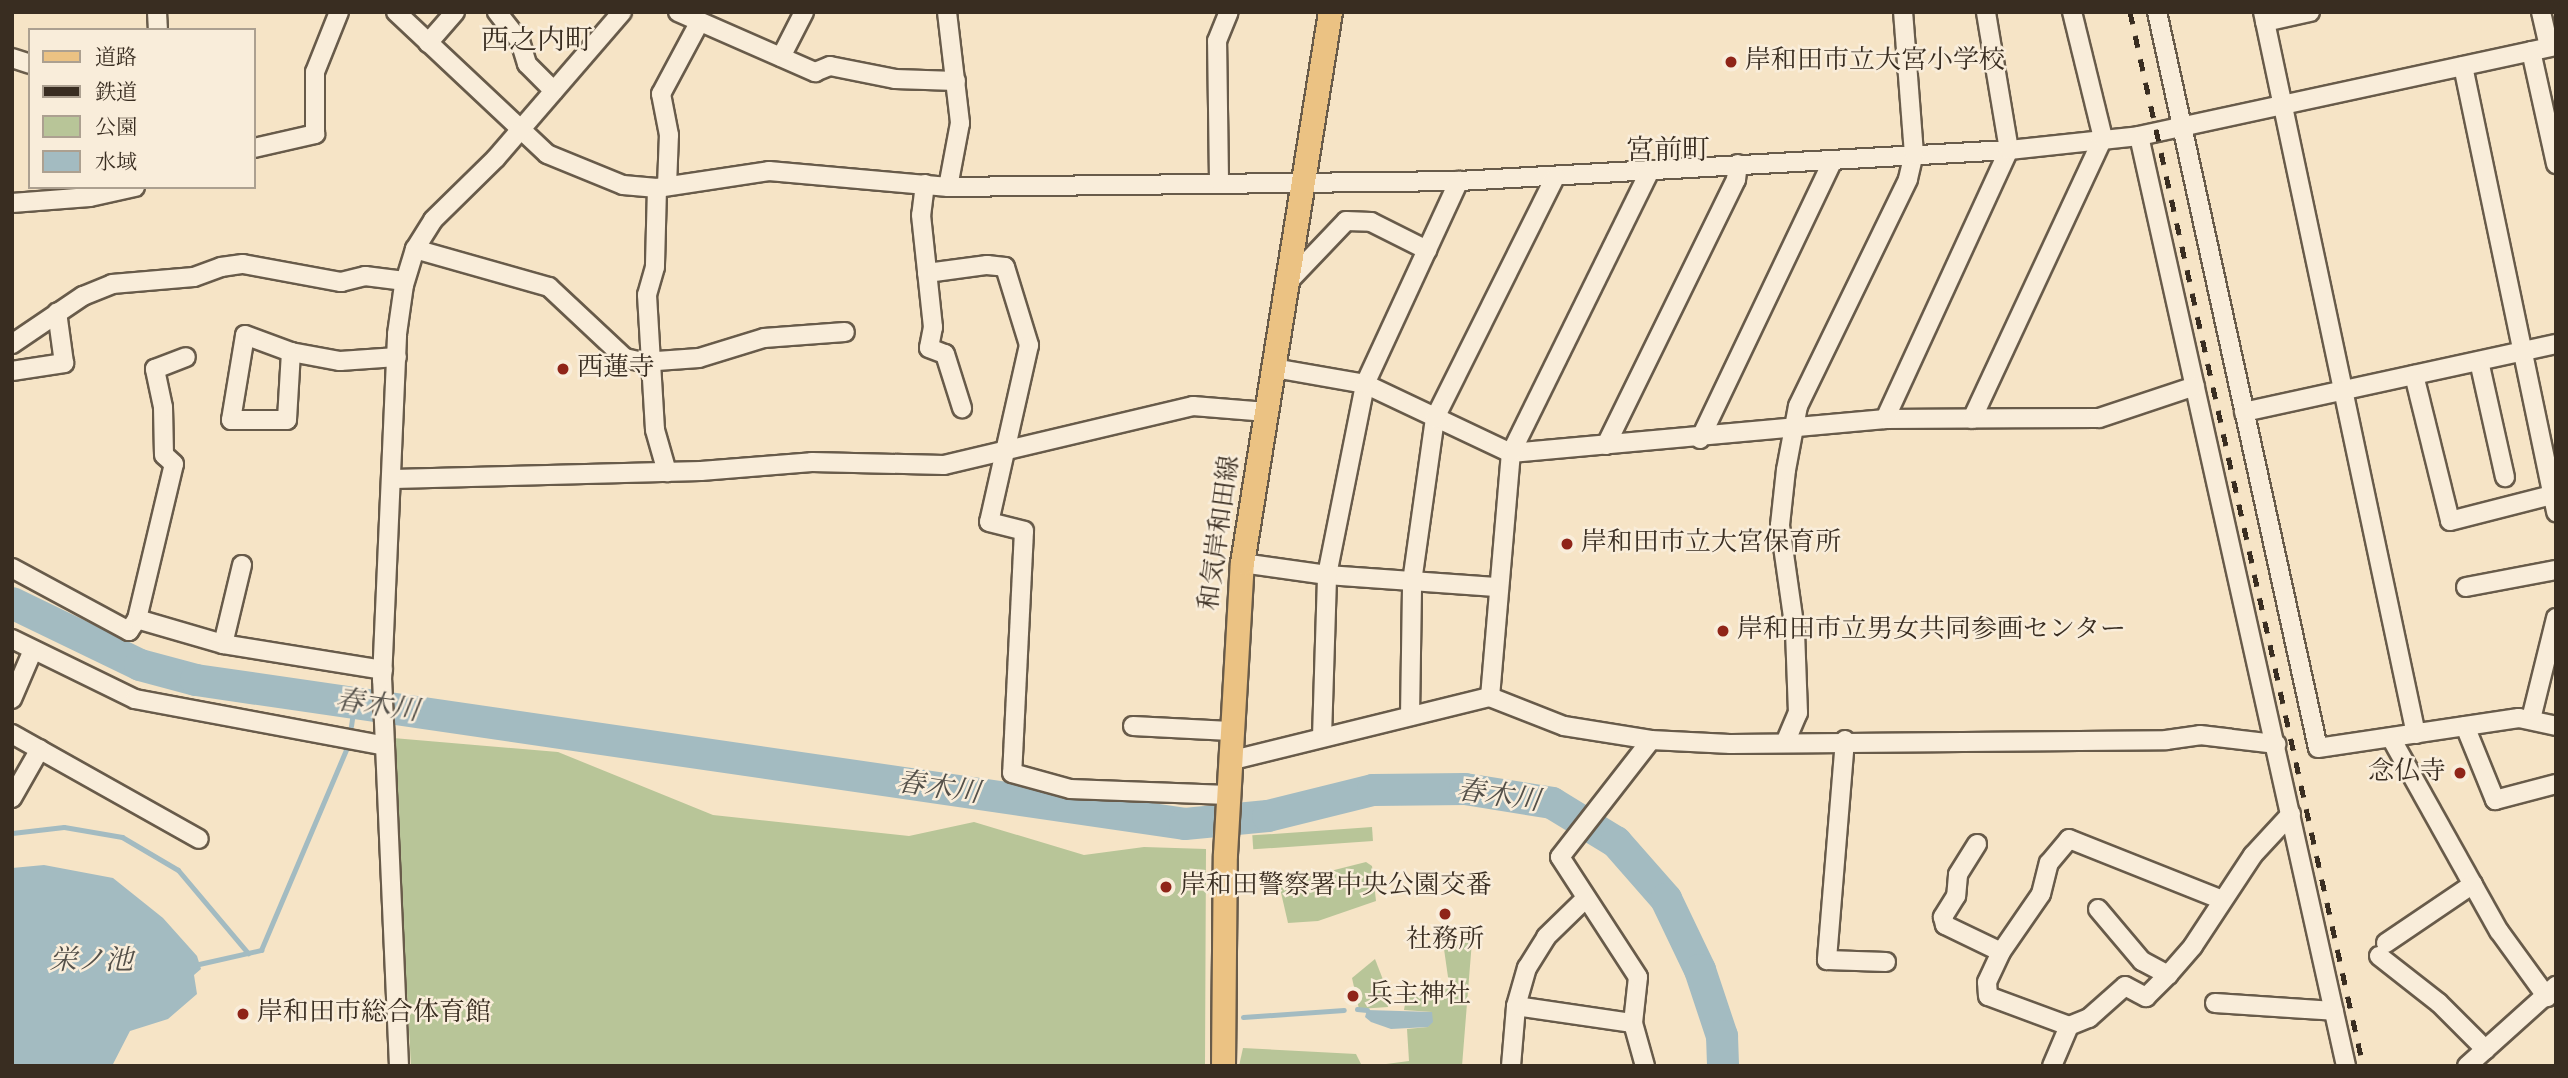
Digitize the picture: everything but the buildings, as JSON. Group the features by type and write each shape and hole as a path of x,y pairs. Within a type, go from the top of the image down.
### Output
{"main road":[{"name":"和気岸和田線","path":"1223,1066 1227,798 1242,563 1330,12"}],"street":[{"path":"256,148 315,134 315,72 338,12"},
{"path":"396,12 547,154 623,185 662,187 769,171 948,187 1219,180 1459,181 2008,150 2139,136 2545,48"},
{"path":"428,43 455,12"},
{"path":"497,12 520,41 527,64 554,91"},
{"path":"399,1066 383,675 394,479 397,357 405,281 415,249 433,220 520,129 622,12"},
{"path":"678,12 816,72 830,66 895,79 956,81"},
{"path":"781,57 804,12"},
{"path":"947,12 960,122 948,187"},
{"path":"1219,180 1217,41 1229,12"},
{"path":"1785,743 1798,713 1795,631 1780,525 1798,406 1908,179 1914,154 1903,12"},
{"path":"1885,419 2008,150 1986,12"},
{"path":"1972,419 2103,138 2072,12"},
{"path":"2157,12 2318,748 2531,719 2556,726"},
{"path":"2310,12 2264,17 2281,106 2346,390 2416,734"},
{"path":"2541,12 2556,164"},
{"path":"667,472 655,430 648,295 655,267 669,135 661,94 699,23"},
{"path":"2414,375 2450,522 2554,503 2463,66"},
{"path":"2139,136 2346,1066"},
{"path":"1700,439 1833,160"},
{"path":"1606,445 1736,180 1738,164"},
{"path":"1490,697 1496,587 1511,453 1650,170"},
{"path":"1410,716 1412,582 1435,418 1555,177"},
{"path":"1322,737 1327,575 1365,384 1459,181"},
{"path":"925,184 921,215 933,327 929,348 945,354 962,408"},
{"path":"12,204 90,197 126,189"},
{"path":"1288,282 1346,221 1371,222 1427,250"},
{"path":"415,249 549,287 625,358 652,363 709,356 764,338 845,332"},
{"path":"12,344 57,312 112,284 194,277 243,264 317,280 341,282 365,276 405,281"},
{"path":"927,273 986,265 1005,267 1029,345 989,522 1024,531 1012,774 1070,789 1227,798"},
{"path":"12,371 64,363 57,312"},
{"path":"292,352 287,420 231,420 245,335 292,352 340,361 397,357"},
{"path":"2244,411 2556,344"},
{"path":"12,568 129,631 137,619 174,464 164,455 163,407 155,369 186,357"},
{"path":"2479,361 2505,477"},
{"path":"1274,368 1365,384 1511,453 1700,439 1885,419 2099,418 2195,386"},
{"path":"394,479 667,472 812,462 944,464 1193,406 1267,412"},
{"path":"1242,563 1327,575 1496,587"},
{"path":"223,644 242,565"},
{"path":"2466,587 2556,570"},
{"path":"2531,719 2556,618"},
{"path":"137,619 223,644 383,675"},
{"path":"12,639 135,699 385,741"},
{"path":"12,699 33,650"},
{"path":"1229,761 1490,697 1564,726 1651,740 1785,743 1845,740 2166,740 2200,735 2276,744"},
{"path":"1133,726 1230,731"},
{"path":"2465,726 2495,800 2556,784"},
{"path":"12,734 199,839"},
{"path":"2391,738 2499,930 2551,991 2467,1066"},
{"path":"1645,1066 1633,1023 1638,977 1584,900 1560,857 1651,740"},
{"path":"1845,740 1827,960 1886,962"},
{"path":"12,798 40,749"},
{"path":"2220,899 2069,839 2049,863 2041,894 2001,952 1987,982 1988,996 2069,1026 2089,1018 2125,986 2146,997 2193,946 2220,899 2291,814"},
{"path":"1977,844 1958,874 1956,896 1942,917 1945,925 2001,952"},
{"path":"2473,884 2382,950 2486,1049"},
{"path":"1511,1066 1516,1006 1535,953 1584,900"},
{"path":"2098,909 2142,961 2168,975"},
{"path":"2215,1003 2334,1011"},
{"path":"1516,1006 1633,1023"},
{"path":"2052,1066 2069,1026"}],"green space":[{"path":"393,738 558,752 713,815 909,836 974,822 1084,855 1144,847 1206,849 1205,1066 411,1066"},
{"path":"1372,827 1373,841 1253,849 1252,835"},
{"path":"1366,862 1372,866 1376,901 1318,921 1288,923 1279,884"},
{"path":"1472,941 1462,1066 1371,1066 1409,1061 1407,1029 1428,1027 1432,1012 1404,1010 1406,998 1449,984 1444,949"},
{"path":"1375,959 1387,990 1388,1007 1359,1009 1352,978"},
{"path":"1243,1048 1356,1054 1362,1066 1239,1066"}],"water":[{"name":"栄ノ池","path":"44,865 113,878 163,918 197,956 201,969 194,975 197,994 168,1019 130,1031 112,1066 12,1066 12,868"},
{"path":"1367,1010 1432,1012 1433,1022 1428,1027 1391,1029 1371,1022 1365,1017"}],"waterway":[{"name":"春木川","path":"12,603 140,665 196,680 1185,824 1268,816 1373,790 1465,789 1552,803 1616,842 1666,899 1700,970 1722,1036 1723,1066"},
{"path":"351,726 354,705"},
{"path":"199,964 261,950 348,745"},
{"path":"12,833 64,827 122,837 178,870 248,953"},
{"path":"1357,1009 1367,1010"},
{"path":"1243,1017 1344,1010"}],"railway":[{"path":"2130,12 2363,1066"}],"place":[{"name":"岸和田市立大宮小学校","path":"1731,62"},
{"name":"西蓮寺","path":"563,369"},
{"name":"岸和田市立大宮保育所","path":"1567,544"},
{"name":"岸和田市立男女共同参画センター","path":"1723,631"},
{"name":"念仏寺","path":"2460,773"},
{"name":"岸和田警察署中央公園交番","path":"1166,887"},
{"name":"社務所","path":"1445,914"},
{"name":"兵主神社","path":"1353,996"},
{"name":"岸和田市総合体育館","path":"243,1014"}],"district":[{"name":"西之内町","path":"537,42"},
{"name":"宮前町","path":"1668,152"}]}
